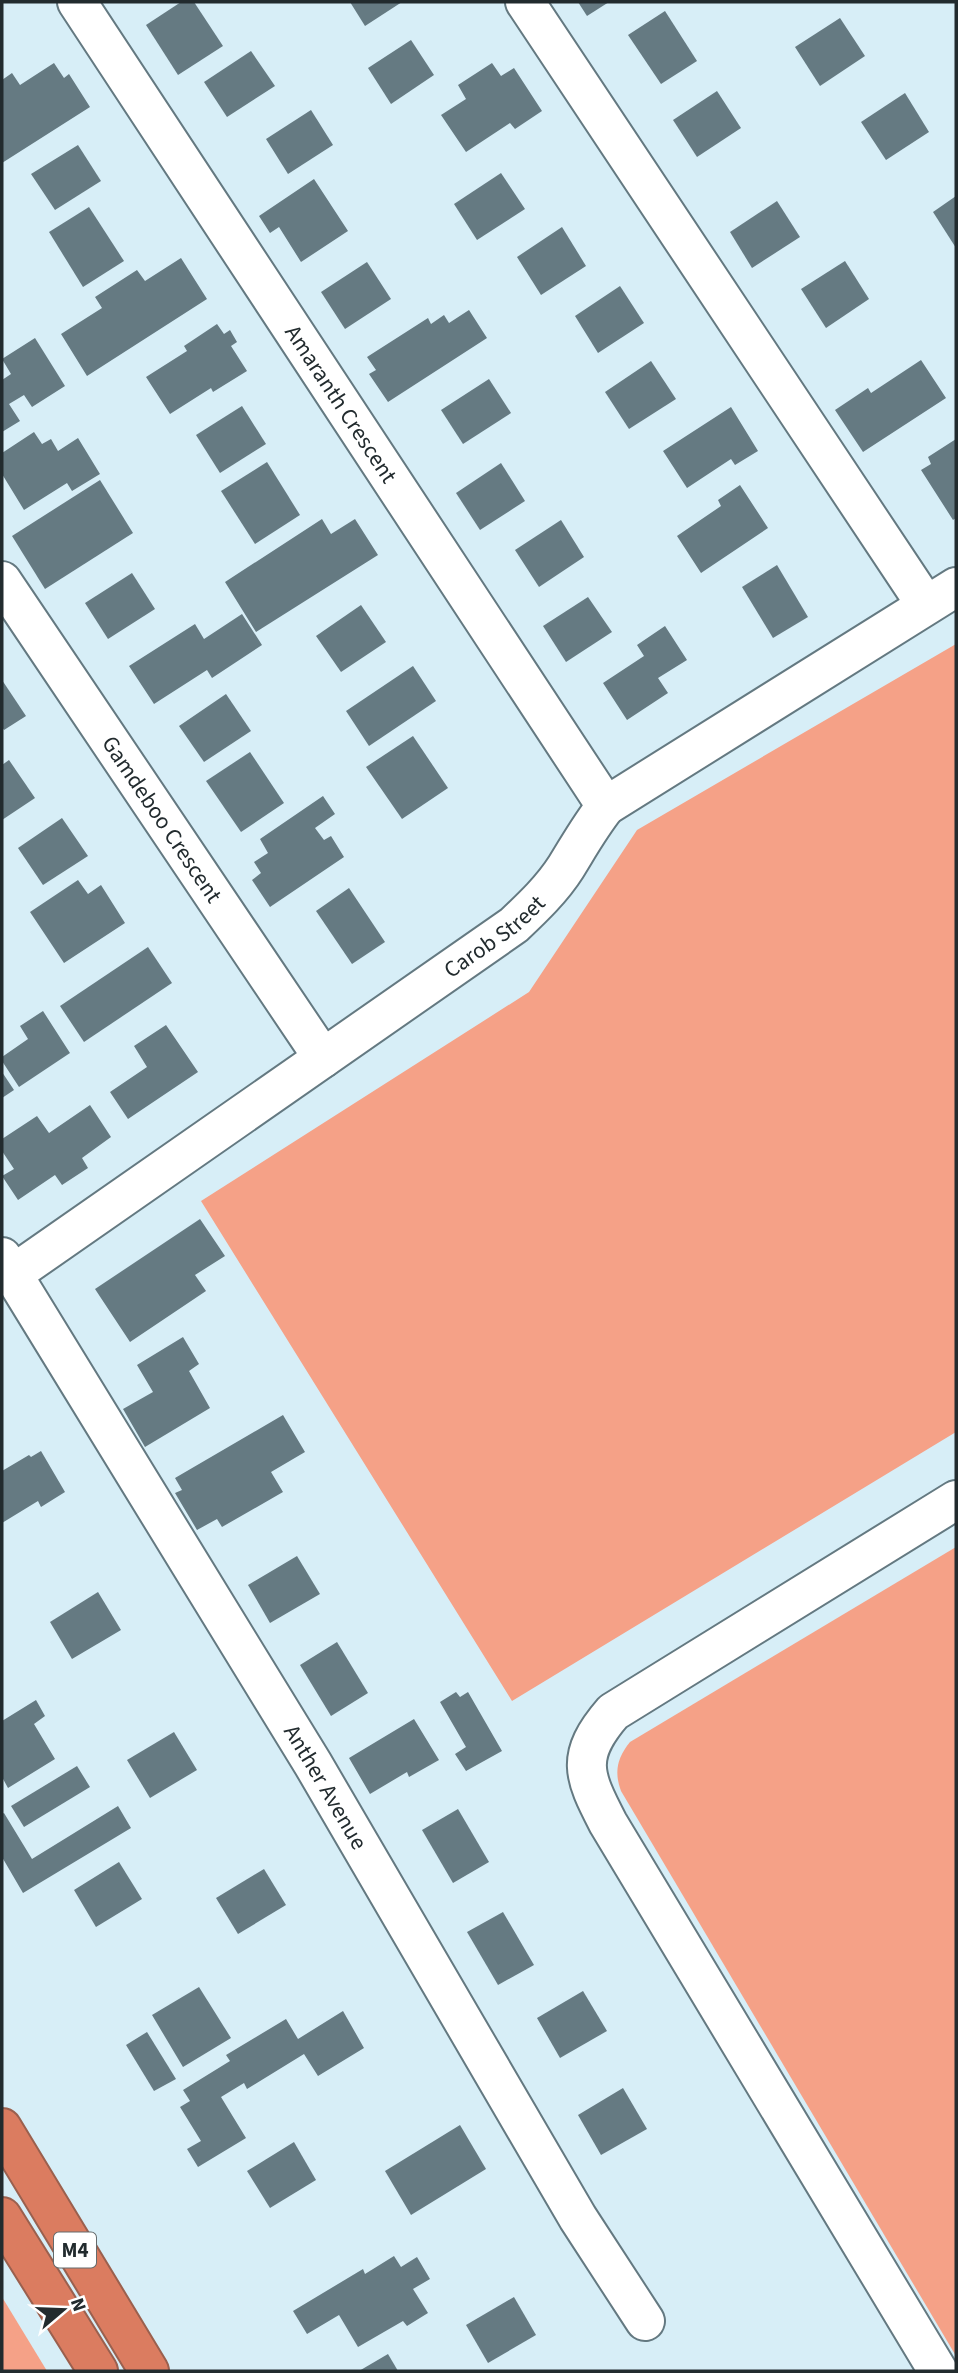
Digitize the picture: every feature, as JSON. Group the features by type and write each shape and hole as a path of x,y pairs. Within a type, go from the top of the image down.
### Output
{"highway":[{"name":"M4","path":"2,2128 149,2371"},
{"name":"M4","path":"2,2217 98,2371"}],"street":[{"name":"Amaranth Crescent","path":"77,2 606,806"},
{"path":"525,2 941,596"},
{"name":"Gamdeboo Crescent","path":"2,581 323,1058"},
{"name":"Carob Street","path":"7,1266 323,1058 514,925 545,895 566,868 586,831 606,806 941,596"},
{"name":"Anther Avenue","path":"7,1266 313,1764 578,2218 645,2320"},
{"path":"938,2371 608,1823 591,1787 586,1757 597,1731 613,1712 956,1500"}],"shaded area":[{"path":"956,644 956,1432 512,1701 201,1201 529,992 637,830"},
{"path":"956,1547 956,2356 621,1791 617,1771 622,1754 630,1742"},
{"path":"2,2297 47,2371 2,2371"}],"building":[{"path":"181,2 194,2 223,46 178,75 146,25"},
{"path":"350,2 402,2 365,26"},
{"path":"578,2 609,2 587,16"},
{"path":"665,11 697,61 661,84 628,35"},
{"path":"840,18 865,56 820,86 795,47"},
{"path":"411,40 434,75 391,104 368,68"},
{"path":"251,51 275,86 227,117 204,82"},
{"path":"54,63 64,78 69,74 90,107 2,163 2,80 12,73 20,85"},
{"path":"492,63 501,76 514,68 542,111 515,129 510,123 466,152 441,115 466,99 458,85"},
{"path":"717,91 741,128 697,157 673,120"},
{"path":"905,93 929,132 886,160 861,122"},
{"path":"311,110 333,145 288,174 266,139"},
{"path":"78,145 101,181 55,210 31,174"},
{"path":"501,173 525,209 477,240 454,204"},
{"path":"314,179 348,231 301,262 279,227 270,233 259,216"},
{"path":"956,196 956,248 933,212"},
{"path":"777,201 800,237 752,268 730,232"},
{"path":"89,207 124,261 83,287 49,232"},
{"path":"562,227 586,266 541,295 517,257"},
{"path":"181,258 207,299 87,376 61,334 102,308 95,297 137,270 145,281"},
{"path":"845,261 869,299 826,328 801,289"},
{"path":"367,262 391,299 345,329 321,292"},
{"path":"620,286 644,323 598,353 575,316"},
{"path":"469,310 487,338 388,402 369,374 376,370 367,357 428,318 431,324 444,315 449,323"},
{"path":"217,324 224,334 230,330 237,342 231,346 247,371 213,392 211,388 170,414 146,377 187,351 184,346"},
{"path":"35,338 65,386 32,407 24,395 9,404 20,421 2,432 2,380 11,374 2,359"},
{"path":"921,360 946,398 863,452 835,410 868,388 871,393"},
{"path":"651,361 676,399 629,429 605,392"},
{"path":"489,379 511,413 463,444 441,410"},
{"path":"242,406 266,444 220,473 196,435"},
{"path":"731,407 758,451 735,465 731,459 687,488 663,451"},
{"path":"34,432 42,444 51,439 58,451 78,438 100,474 72,491 67,483 24,510 2,474 2,453"},
{"path":"956,439 956,518 953,520 921,470 931,464 928,457"},
{"path":"267,462 300,515 255,544 221,491"},
{"path":"501,463 525,501 480,530 456,493"},
{"path":"100,480 133,533 45,589 12,536"},
{"path":"740,485 768,528 701,573 677,536 721,506 718,500"},
{"path":"322,519 331,534 355,519 378,555 256,632 225,582"},
{"path":"561,520 584,557 539,587 515,550"},
{"path":"777,565 808,617 773,638 742,587"},
{"path":"132,573 155,609 108,639 85,603"},
{"path":"588,597 612,632 566,662 543,626"},
{"path":"361,605 386,642 341,672 316,636"},
{"path":"242,614 262,645 212,678 207,670 154,704 129,666 195,624 204,639"},
{"path":"665,626 687,660 658,678 668,693 627,720 603,683 644,656 637,645"},
{"path":"413,666 436,701 369,746 346,711"},
{"path":"2,680 26,716 4,730 2,727"},
{"path":"226,694 251,731 204,762 179,726"},
{"path":"413,736 448,788 402,819 366,767"},
{"path":"250,752 284,803 241,832 206,781"},
{"path":"9,760 35,798 2,820 2,765"},
{"path":"323,796 335,814 315,828 324,840 331,836 344,857 270,907 252,880 261,873 254,862 268,853 260,839"},
{"path":"62,818 88,856 43,885 18,848"},
{"path":"78,880 88,894 101,885 125,923 64,963 30,912"},
{"path":"349,888 385,942 352,964 316,911"},
{"path":"148,947 172,983 84,1042 60,1006"},
{"path":"43,1011 70,1053 19,1087 2,1057 28,1039 20,1026"},
{"path":"166,1025 198,1072 128,1119 110,1092 147,1067 134,1046"},
{"path":"2,1072 14,1090 2,1098"},
{"path":"90,1105 111,1137 82,1158 88,1168 62,1185 55,1175 18,1200 2,1176 14,1169 2,1151 2,1139 37,1116 49,1133"},
{"path":"200,1219 225,1256 195,1275 206,1291 130,1342 95,1289"},
{"path":"183,1337 199,1364 189,1371 210,1408 145,1447 123,1409 153,1392 137,1365"},
{"path":"283,1415 305,1452 271,1472 283,1492 222,1527 217,1519 197,1530 175,1493 182,1490 175,1478"},
{"path":"41,1451 65,1492 41,1507 38,1501 2,1523 2,1471"},
{"path":"297,1556 320,1594 270,1623 248,1585"},
{"path":"98,1592 121,1630 72,1659 50,1622"},
{"path":"337,1642 368,1693 331,1716 300,1665"},
{"path":"456,1692 460,1697 468,1692 502,1751 466,1771 455,1754 466,1747 440,1702"},
{"path":"36,1700 45,1716 34,1724 55,1759 8,1788 2,1777 2,1721"},
{"path":"414,1719 439,1760 409,1777 407,1772 370,1794 349,1758"},
{"path":"174,1732 197,1770 150,1798 127,1760"},
{"path":"77,1766 90,1787 24,1827 11,1806"},
{"path":"118,1806 131,1828 23,1893 2,1857 2,1814 4,1813 32,1859"},
{"path":"458,1809 489,1862 453,1883 422,1830"},
{"path":"119,1862 142,1899 96,1927 74,1890"},
{"path":"264,1869 286,1905 238,1934 216,1898"},
{"path":"503,1912 534,1965 498,1985 467,1932"},
{"path":"199,1987 231,2038 183,2067 152,2015"},
{"path":"583,1991 607,2031 560,2058 537,2018"},
{"path":"343,2011 364,2048 318,2076 304,2054 247,2089 244,2083 221,2097 246,2138 198,2167 187,2149 201,2141 180,2107 190,2101 183,2090 230,2061 226,2055 286,2019 298,2039"},
{"path":"147,2032 176,2079 154,2091 126,2045"},
{"path":"623,2088 647,2129 601,2155 578,2115"},
{"path":"460,2125 486,2169 411,2215 385,2171"},
{"path":"294,2142 316,2180 270,2208 247,2171"},
{"path":"394,2256 401,2267 417,2257 430,2279 413,2289 428,2313 407,2326 403,2321 358,2347 339,2315 307,2334 293,2311 363,2269 365,2274"},
{"path":"514,2297 536,2335 488,2363 466,2325"},
{"path":"388,2354 398,2371 359,2371"}]}
